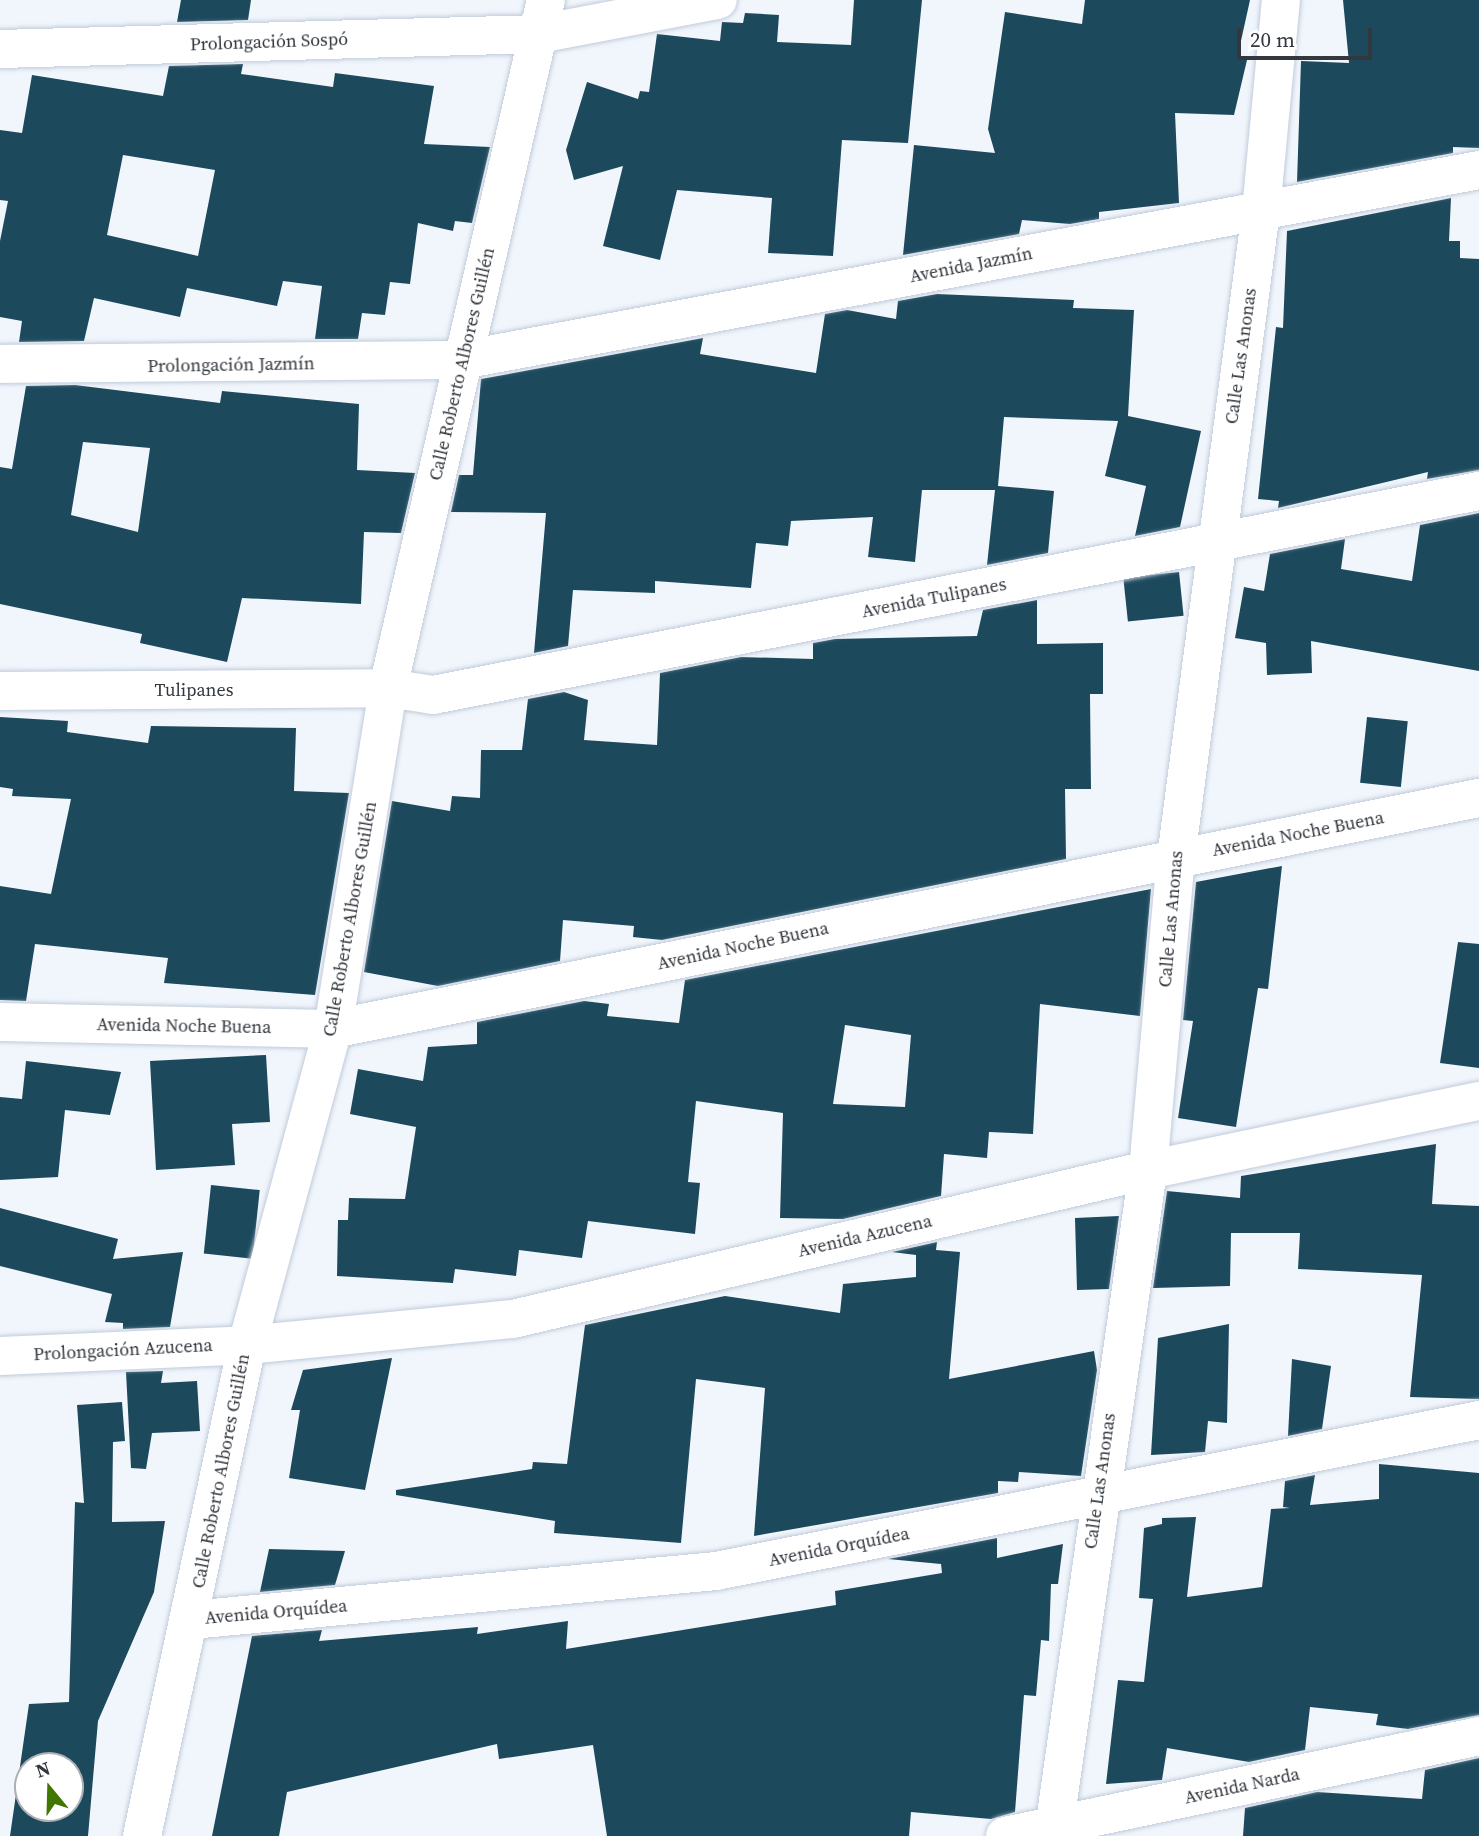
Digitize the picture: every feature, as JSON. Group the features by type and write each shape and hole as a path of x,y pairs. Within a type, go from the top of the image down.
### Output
{"street":[{"name":"Prolongación Sospó","path":"0,49 542,17 718,0"},
{"name":"Calle Las Anonas","path":"1054,1831 1097,1497 1148,1170 1177,858 1213,544 1261,211 1281,0"},
{"name":"Calle Roberto Albores Guillén","path":"142,1836 191,1620 247,1345 332,1029 388,688 542,17"},
{"name":"Avenida Jazmín","path":"462,360 1479,170"},
{"name":"Prolongación Jazmín","path":"0,365 462,360"},
{"name":"Avenida Tulipanes","path":"388,688 433,695 1479,491"},
{"name":"Tulipanes","path":"0,691 388,688"},
{"name":"Avenida Noche Buena","path":"0,1021 332,1029 1479,798"},
{"name":"Avenida Azucena","path":"247,1345 513,1319 1148,1170 1479,1101"},
{"name":"Prolongación Azucena","path":"0,1356 247,1345"},
{"name":"Avenida Orquídea","path":"191,1620 716,1571 1479,1420"},
{"name":"Avenida Narda","path":"1005,1836 1054,1831 1479,1736"}],"building":[{"path":"181,0 251,0 248,20 177,22"},
{"path":"854,0 922,0 908,143 842,140 833,256 768,253 772,198 677,190 660,260 603,246 623,166 574,180 566,150 587,82 638,99 640,91 649,92 657,34 720,41 722,22 743,23 745,13 779,15 777,42 851,45"},
{"path":"1085,0 1250,0 1237,59 1247,60 1234,115 1175,113 1179,203 1099,212 1099,219 1070,224 1022,220 1019,234 903,255 914,145 995,153 988,129 1005,12 1082,24"},
{"path":"1343,0 1479,0 1479,148 1453,147 1453,153 1297,182 1301,61 1349,63"},
{"path":"243,64 241,74 333,87 335,73 434,86 424,144 490,147 472,223 455,221 453,231 418,223 410,284 390,282 385,315 362,313 358,339 315,339 322,286 283,281 277,306 187,288 180,317 94,298 84,341 19,342 22,321 0,317 0,241 8,201 0,200 0,130 22,133 32,75 163,96 169,66","holes":["123,155 215,170 198,256 107,235"]},
{"path":"1451,198 1449,241 1460,241 1460,258 1479,259 1479,470 1427,479 1428,472 1278,508 1279,501 1258,499 1276,327 1283,328 1287,231"},
{"path":"937,294 1074,300 1073,308 1134,310 1128,416 1201,431 1180,527 1135,536 1146,486 1105,476 1118,421 1004,417 998,486 1054,491 1048,553 987,565 995,490 922,490 915,562 868,557 873,517 791,521 788,546 756,543 751,588 655,581 655,593 573,590 568,646 534,653 546,513 451,512 459,475 473,475 481,379 703,338 700,354 816,373 825,314 847,310 896,319 898,301"},
{"path":"75,385 220,403 222,391 359,404 357,470 415,473 401,533 364,532 361,604 242,598 227,662 140,643 142,634 0,604 0,467 12,469 26,386","holes":["83,442 150,448 138,532 71,515"]},
{"path":"1479,513 1479,671 1311,641 1312,673 1267,675 1266,643 1235,638 1244,587 1264,591 1270,554 1345,539 1341,569 1412,581 1420,525"},
{"path":"1179,572 1184,616 1128,622 1123,578"},
{"path":"1037,600 1037,644 1103,643 1103,694 1090,694 1091,789 1065,789 1066,859 662,940 633,937 634,926 563,920 560,961 438,986 364,972 392,801 450,811 452,796 480,798 481,750 522,750 528,699 564,692 588,700 584,740 657,745 660,673 741,657 813,659 813,643 835,639 977,636 983,610"},
{"path":"0,717 68,721 67,732 148,743 151,726 296,728 294,791 349,793 315,995 164,983 168,958 35,944 26,1001 0,1000 0,886 51,894 71,799 12,796 13,789 0,787"},
{"path":"1367,717 1408,721 1401,787 1360,783"},
{"path":"1282,866 1268,989 1258,988 1236,1127 1178,1118 1193,1021 1183,1020 1196,882"},
{"path":"1151,889 1140,1016 1040,1004 1033,1134 989,1132 987,1158 944,1154 941,1196 843,1219 780,1218 783,1113 696,1101 688,1182 700,1183 695,1234 588,1221 582,1258 519,1250 516,1276 455,1269 453,1283 337,1276 338,1220 348,1220 349,1198 405,1199 416,1127 350,1114 358,1069 423,1081 428,1047 477,1044 477,1022 584,1001 609,1004 607,1016 679,1023 685,980","holes":["845,1025 911,1035 905,1107 833,1104"]},
{"path":"1458,942 1479,944 1479,1068 1440,1063"},
{"path":"266,1055 270,1122 232,1124 235,1165 156,1170 150,1061"},
{"path":"26,1061 121,1072 110,1115 65,1110 58,1177 0,1180 0,1097 22,1099"},
{"path":"1436,1144 1432,1204 1479,1206 1479,1399 1410,1397 1422,1275 1298,1269 1300,1233 1231,1233 1230,1286 1153,1288 1167,1191 1240,1198 1241,1176"},
{"path":"211,1185 260,1190 253,1259 204,1254"},
{"path":"0,1208 118,1239 113,1259 183,1252 170,1327 123,1329 123,1323 105,1322 112,1294 0,1266"},
{"path":"1119,1216 1109,1289 1077,1290 1075,1218"},
{"path":"937,1242 936,1250 960,1252 949,1379 1094,1351 1097,1370 1081,1476 1019,1472 1018,1482 998,1481 998,1493 754,1536 765,1388 696,1379 681,1543 554,1533 555,1521 396,1495 396,1490 532,1469 533,1462 567,1464 585,1325 725,1296 840,1313 843,1284 916,1277 916,1255 892,1252"},
{"path":"1229,1324 1227,1423 1208,1421 1205,1452 1151,1455 1158,1338"},
{"path":"392,1358 365,1490 289,1478 300,1410 291,1410 303,1370"},
{"path":"1292,1359 1331,1366 1322,1429 1288,1436"},
{"path":"163,1371 161,1383 197,1381 200,1431 152,1433 146,1469 131,1468 126,1372"},
{"path":"122,1402 125,1441 113,1442 112,1522 165,1521 154,1592 98,1721 88,1836 10,1836 14,1808 14,1822 84,1822 84,1752 22,1752 29,1704 69,1702 75,1502 84,1503 77,1405"},
{"path":"1379,1464 1479,1473 1479,1715 1408,1729 1376,1725 1378,1714 1310,1707 1305,1750 1249,1762 1167,1748 1162,1780 1106,1784 1118,1680 1144,1682 1153,1599 1139,1598 1144,1528 1162,1524 1162,1518 1196,1517 1187,1597 1262,1587 1271,1509 1290,1508 1283,1507 1285,1481 1315,1475 1310,1505 1379,1499"},
{"path":"997,1538 997,1558 1063,1544 1058,1584 1051,1584 1049,1641 1041,1640 1036,1696 1024,1695 1015,1812 991,1819 911,1812 909,1836 607,1836 593,1745 499,1759 497,1744 287,1792 279,1836 212,1836 252,1636 322,1630 319,1641 478,1627 477,1634 568,1621 566,1649 836,1605 835,1591 942,1573 941,1564 888,1559"},
{"path":"269,1549 345,1551 335,1585 260,1592"},
{"path":"1479,1758 1479,1836 1243,1836 1245,1808 1317,1792 1422,1799 1425,1770"}]}
